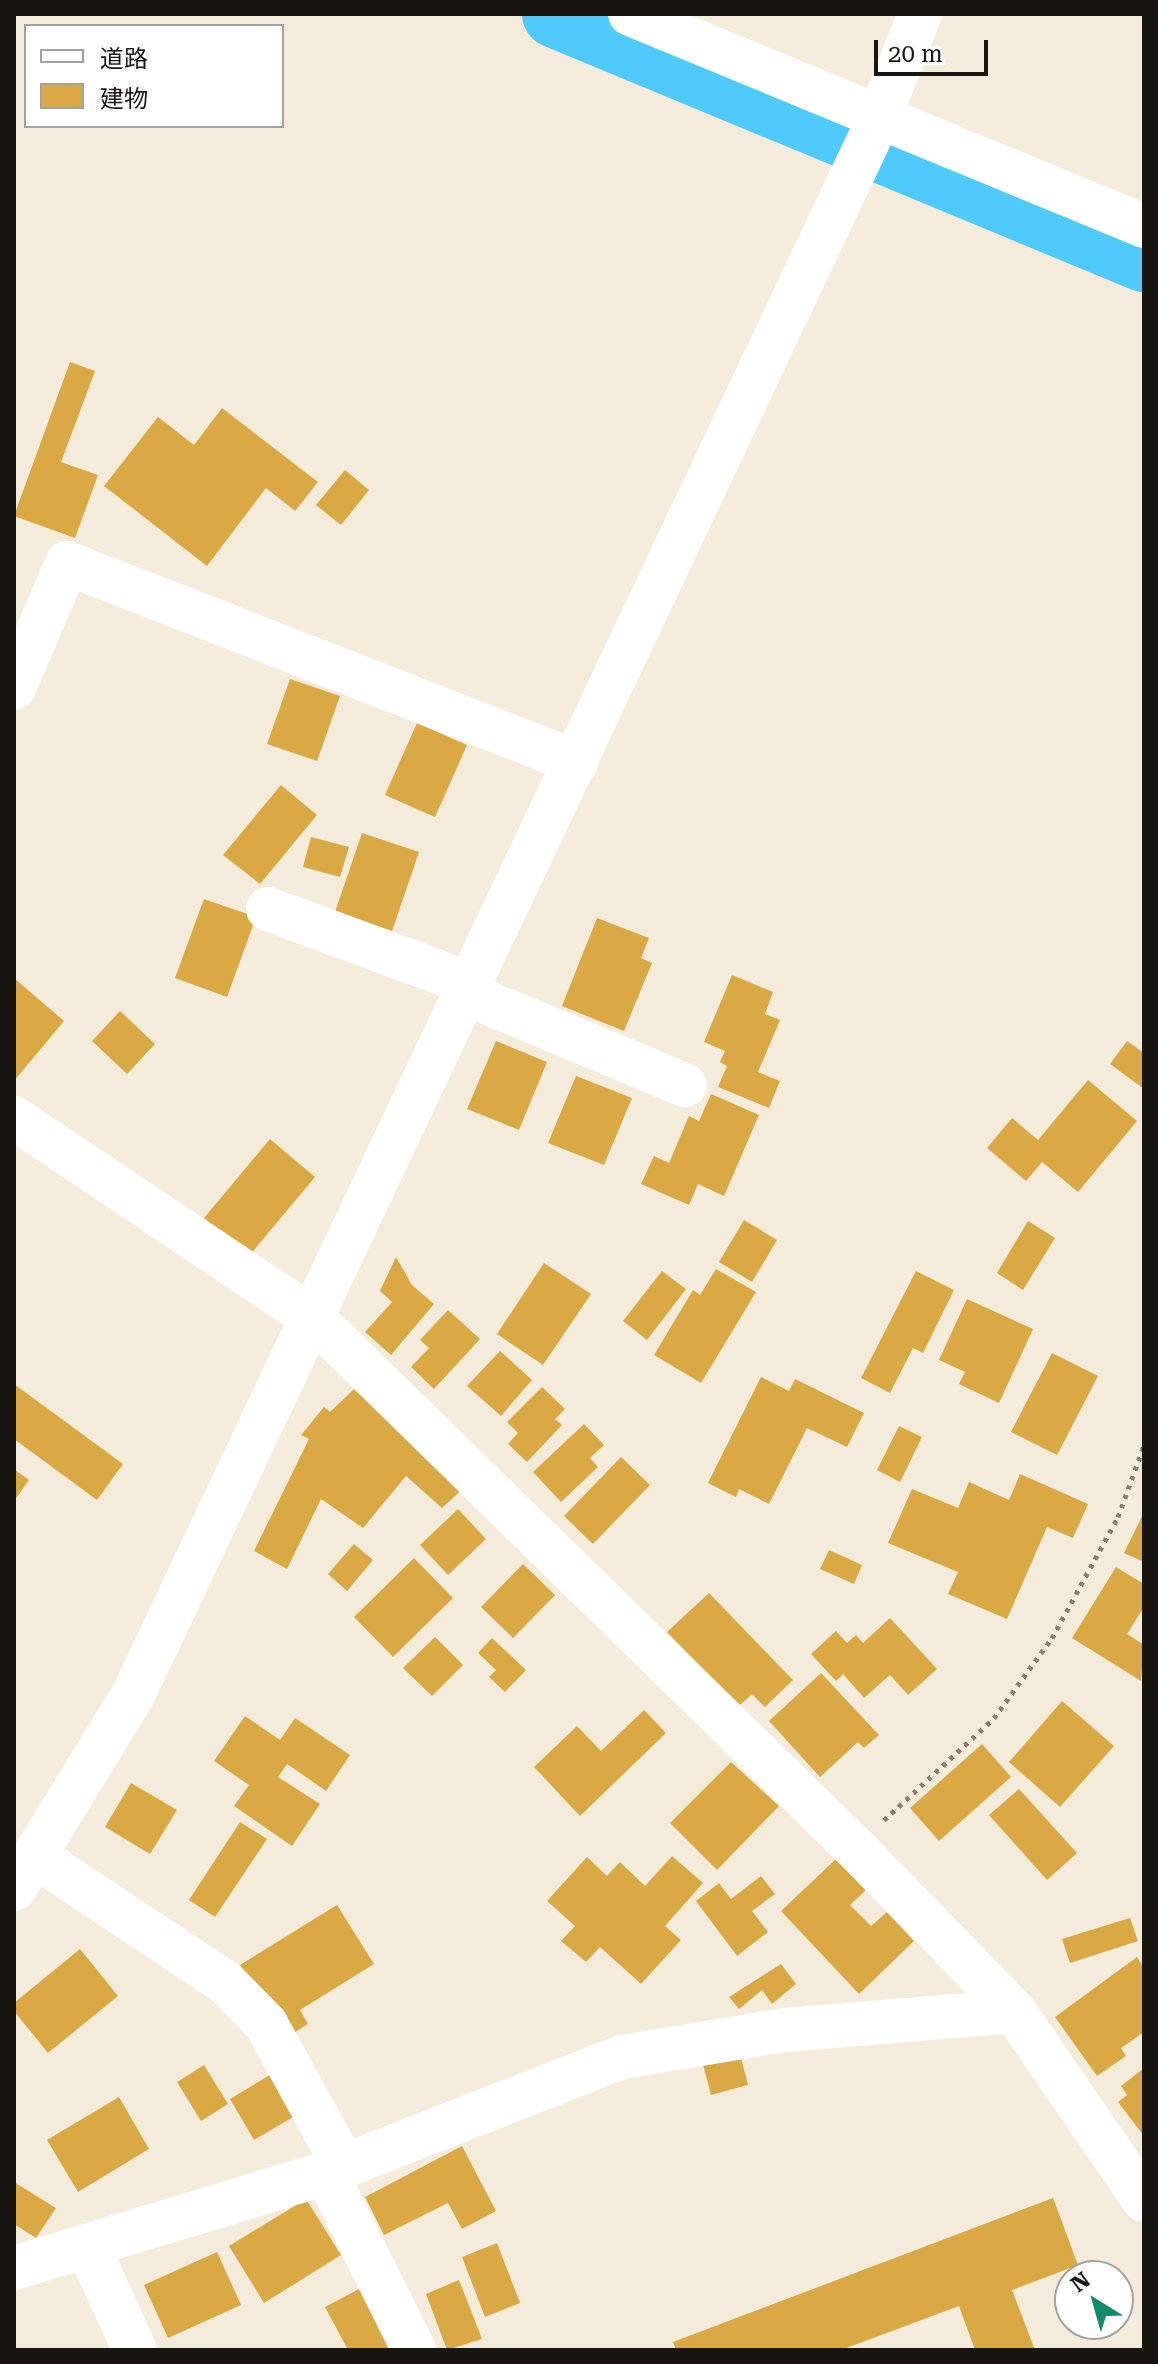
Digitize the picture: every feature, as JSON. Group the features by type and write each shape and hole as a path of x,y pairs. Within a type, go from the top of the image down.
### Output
{"street":[{"path":"630,14 1144,226"},
{"path":"414,2350 335,2170 266,2024 236,1993 24,1873 134,1693 314,1319 880,116 920,14"},
{"path":"14,688 67,563 576,762"},
{"path":"268,909 469,989 685,1085"},
{"path":"14,1118 314,1319 854,1847 1014,2011 1144,2200"},
{"path":"14,2268 335,2170 622,2057 785,2030 1014,2011"},
{"path":"88,2247 135,2350"}],"path":[{"path":"854,1847 994,1718 1052,1638 1118,1517 1144,1445"}],"building":[{"path":"70,362 95,371 61,462 98,475 75,538 14,516"},
{"path":"222,408 318,482 295,511 266,488 207,566 104,486 158,417 194,445"},
{"path":"345,470 369,490 341,525 316,505"},
{"path":"290,679 340,696 317,761 267,744"},
{"path":"417,723 467,745 435,817 385,795"},
{"path":"281,785 317,815 260,884 223,855"},
{"path":"362,833 419,852 392,931 335,912"},
{"path":"311,837 349,847 340,877 303,867"},
{"path":"204,899 256,917 227,997 175,978"},
{"path":"597,918 649,938 641,958 652,963 624,1031 562,1006"},
{"path":"732,975 773,992 765,1014 780,1020 758,1072 780,1081 769,1108 718,1087 727,1066 720,1062 725,1051 704,1042"},
{"path":"14,978 64,1021 14,1081"},
{"path":"120,1011 155,1044 127,1074 92,1041"},
{"path":"496,1041 547,1062 519,1130 467,1109"},
{"path":"1127,1041 1144,1053 1144,1089 1110,1064"},
{"path":"576,1076 632,1098 604,1165 548,1143"},
{"path":"1088,1080 1137,1121 1078,1192 1042,1162 1026,1181 987,1148 1012,1118 1038,1140"},
{"path":"711,1094 759,1115 724,1196 698,1184 689,1205 641,1184 654,1156 669,1163 689,1116 699,1121"},
{"path":"270,1139 315,1177 249,1256 204,1218"},
{"path":"744,1220 777,1240 752,1282 719,1262"},
{"path":"1028,1221 1055,1238 1023,1290 997,1273"},
{"path":"396,1257 412,1285 434,1304 391,1355 365,1332 392,1302 380,1291"},
{"path":"544,1263 591,1294 543,1365 497,1334"},
{"path":"716,1269 756,1292 701,1383 654,1355 693,1290 700,1295"},
{"path":"662,1271 686,1289 647,1340 623,1321"},
{"path":"916,1271 954,1290 923,1353 913,1348 890,1393 861,1378"},
{"path":"967,1299 1033,1329 999,1403 959,1384 965,1372 939,1360"},
{"path":"448,1310 480,1339 434,1389 411,1367 429,1348 420,1340"},
{"path":"500,1351 532,1380 501,1416 467,1386"},
{"path":"1052,1353 1098,1376 1057,1455 1011,1432"},
{"path":"761,1377 789,1391 795,1379 864,1413 847,1447 807,1428 769,1504 739,1489 736,1497 708,1483"},
{"path":"14,1384 123,1464 97,1500 14,1439"},
{"path":"542,1387 565,1409 555,1419 562,1425 527,1462 508,1444 518,1433 507,1422"},
{"path":"354,1389 466,1486 442,1508 406,1476 363,1528 321,1499 287,1569 254,1551 309,1439 301,1435 324,1407 330,1412"},
{"path":"584,1424 604,1445 590,1458 598,1467 561,1502 533,1472"},
{"path":"899,1426 922,1437 900,1482 877,1470"},
{"path":"621,1457 650,1485 593,1544 564,1516"},
{"path":"14,1469 29,1480 14,1501"},
{"path":"1020,1474 1088,1504 1073,1538 1047,1527 1007,1619 948,1594 958,1572 888,1543 912,1489 958,1508 969,1482 1009,1500"},
{"path":"458,1509 486,1539 448,1575 420,1545"},
{"path":"1144,1512 1144,1562 1124,1553"},
{"path":"354,1544 373,1560 347,1591 328,1574"},
{"path":"829,1550 862,1565 854,1584 820,1569"},
{"path":"414,1558 453,1598 393,1657 354,1617"},
{"path":"523,1564 555,1595 513,1638 481,1607"},
{"path":"1116,1567 1144,1584 1144,1607 1127,1634 1144,1645 1141,1681 1072,1638"},
{"path":"709,1593 793,1680 765,1707 752,1694 739,1706 667,1632"},
{"path":"890,1618 937,1669 908,1695 890,1675 864,1698 843,1674 836,1681 811,1654 836,1631 847,1643 856,1635 863,1643"},
{"path":"435,1637 463,1665 432,1696 403,1668"},
{"path":"492,1638 526,1670 505,1692 489,1677 496,1670 478,1653"},
{"path":"821,1673 879,1735 864,1748 858,1742 820,1777 769,1721"},
{"path":"1062,1701 1114,1746 1060,1807 1009,1762"},
{"path":"644,1710 666,1733 580,1816 534,1767 577,1726 601,1751"},
{"path":"245,1716 280,1740 295,1718 350,1755 326,1791 287,1764 278,1777 320,1804 292,1846 234,1806 249,1785 214,1761"},
{"path":"982,1744 1011,1777 939,1841 910,1808"},
{"path":"731,1762 779,1806 717,1870 670,1823"},
{"path":"131,1783 177,1810 150,1854 105,1827"},
{"path":"1019,1789 1077,1853 1047,1880 989,1815"},
{"path":"240,1822 267,1839 215,1917 189,1900"},
{"path":"672,1856 703,1883 665,1926 681,1940 641,1984 600,1947 586,1962 561,1941 575,1926 547,1901 587,1857 607,1876 620,1862 645,1886"},
{"path":"837,1858 867,1889 850,1905 871,1926 887,1912 914,1941 859,1994 781,1911"},
{"path":"761,1876 775,1894 752,1911 768,1932 737,1956 696,1901 719,1883 731,1899"},
{"path":"337,1905 374,1964 300,2010 308,2024 286,2038 240,1965"},
{"path":"1130,1918 1138,1941 1070,1963 1062,1939"},
{"path":"80,1949 118,1996 48,2053 14,2011 14,2003"},
{"path":"1137,1957 1144,1968 1144,2032 1121,2048 1126,2056 1097,2076 1055,2017"},
{"path":"781,1964 796,1984 772,2004 762,1990 739,2009 729,1997"},
{"path":"739,2050 748,2085 711,2095 702,2060"},
{"path":"204,2065 228,2104 201,2121 177,2082"},
{"path":"1144,2068 1144,2136 1118,2102 1127,2095 1121,2086"},
{"path":"280,2069 305,2110 254,2140 230,2099"},
{"path":"119,2097 149,2149 78,2192 47,2140"},
{"path":"462,2146 496,2211 462,2229 448,2203 384,2235 365,2197"},
{"path":"14,2182 56,2208 36,2238 14,2224"},
{"path":"1053,2198 1076,2260 1054,2260 1054,2274 1012,2290 1035,2350 975,2350 959,2306 841,2350 676,2350 673,2342"},
{"path":"306,2199 341,2255 264,2303 229,2246"},
{"path":"497,2243 520,2303 485,2317 462,2257"},
{"path":"217,2252 241,2305 168,2338 144,2285"},
{"path":"459,2280 482,2339 447,2350 426,2294"},
{"path":"359,2289 392,2350 348,2350 325,2307"}],"waterway":[{"path":"556,14 1144,258"}]}
